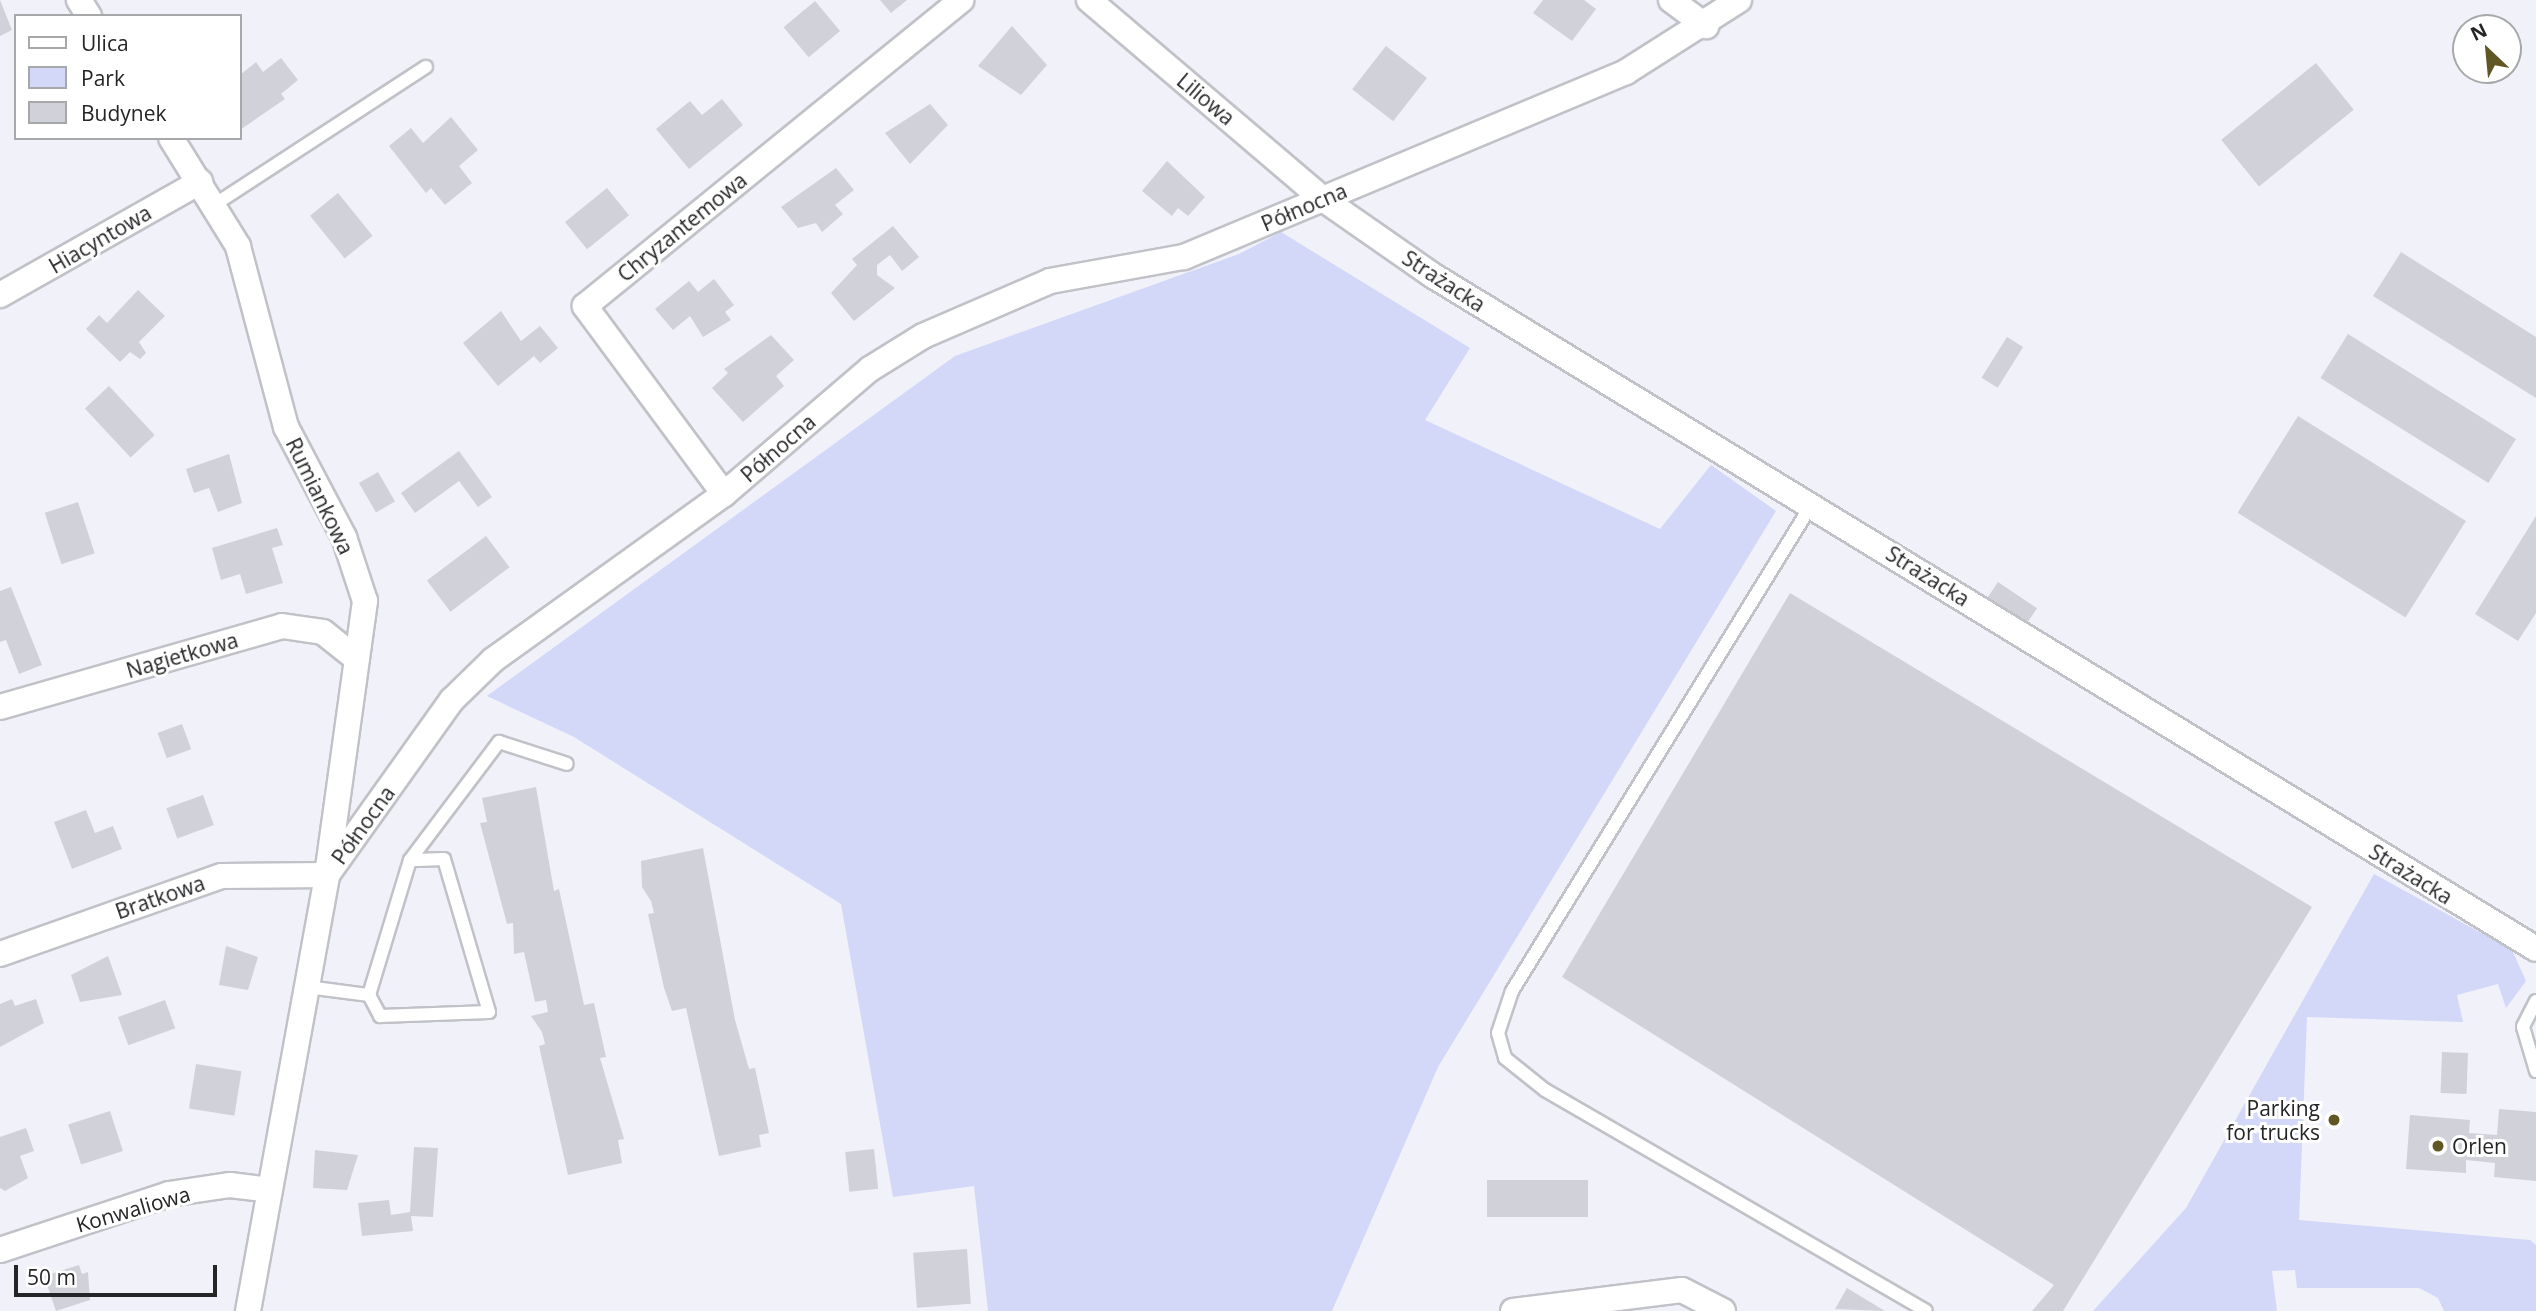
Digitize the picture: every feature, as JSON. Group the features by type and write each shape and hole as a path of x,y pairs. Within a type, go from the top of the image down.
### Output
{"street":[{"name":"Chryzantemowa","path":"724,494 585,306 961,0"},
{"name":"Liliowa","path":"1089,0 1323,199"},
{"path":"1671,0 1706,26"},
{"name":"Północna","path":"248,1311 327,875 452,700 493,660 724,494 870,369 923,336 1020,292 1184,257 1626,72 1706,26 1739,0"},
{"name":"Rumiankowa","path":"172,140 238,246 286,427 344,537 365,601 327,875"},
{"name":"Hiacyntowa","path":"0,295 200,182"},
{"name":"Strażacka","path":"1323,199 1639,406 1813,503 2536,949"},
{"name":"Nagietkowa","path":"0,707 282,626 323,632 357,659"},
{"name":"Bratkowa","path":"0,954 222,876 327,875"},
{"name":"Konwaliowa","path":"0,1250 169,1194 230,1185 270,1190"},
{"path":"1513,1311 1682,1290 1723,1311"}],"lane":[{"path":"214,205 426,67"},
{"path":"1813,503 1512,991 1498,1033 1505,1058 1545,1090 1927,1311"},
{"path":"410,860 444,859 489,1012 380,1016 369,995 410,860 499,742 567,764"},
{"path":"306,987 369,995"},
{"path":"2536,1001 2523,1027 2536,1071"}],"green space":[{"path":"1281,232 1470,348 1425,420 1660,529 1711,465 1776,511 1438,1067 1332,1311 988,1311 974,1186 893,1197 841,904 574,737 487,696 955,356 1239,254"},
{"path":"2374,874 2512,950 2526,981 2506,1008 2498,984 2457,995 2463,1022 2307,1017 2299,1220 2530,1240 2536,1245 2536,1311 2444,1311 2438,1298 2419,1288 2297,1288 2295,1270 2272,1271 2277,1311 2093,1311 2186,1208"}],"building":[{"path":"0,0 12,30 0,36"},
{"path":"880,0 907,0 891,13"},
{"path":"1543,0 1584,0 1596,9 1572,41 1533,13"},
{"path":"815,1 840,31 809,57 784,27"},
{"path":"1012,26 1047,65 1021,95 978,66"},
{"path":"1386,46 1427,78 1393,121 1352,89"},
{"path":"281,58 298,80 281,94 285,99 242,129 242,73 256,62 263,72"},
{"path":"2316,63 2354,110 2259,186 2221,140"},
{"path":"722,99 743,125 689,169 656,129 690,101 702,115"},
{"path":"930,104 948,125 910,164 885,133"},
{"path":"451,117 478,150 459,166 472,183 445,205 431,188 426,193 389,146 411,128 423,143"},
{"path":"1167,161 1205,197 1188,216 1178,208 1172,216 1142,191"},
{"path":"836,168 854,190 835,205 843,214 822,232 816,223 798,228 781,207"},
{"path":"607,188 629,215 587,249 565,222"},
{"path":"338,193 373,236 345,258 310,216"},
{"path":"893,226 919,257 902,271 890,255 877,265 877,275 895,288 854,321 831,293 857,265 852,259"},
{"path":"2401,252 2536,337 2536,398 2373,296"},
{"path":"714,279 734,305 725,312 731,320 703,337 690,316 673,330 655,309 689,281 698,292"},
{"path":"138,290 165,316 139,342 146,353 140,359 130,352 120,362 86,329 99,315 107,323"},
{"path":"501,311 521,341 540,326 558,348 540,363 534,356 498,386 463,343"},
{"path":"2348,334 2516,439 2488,483 2320,378"},
{"path":"771,335 794,360 776,376 784,386 743,422 712,388 728,373 724,369"},
{"path":"2007,337 2023,347 1998,388 1982,378"},
{"path":"109,386 155,435 131,458 85,409"},
{"path":"2298,416 2466,521 2406,618 2238,513"},
{"path":"459,451 492,497 478,507 459,481 415,513 401,493"},
{"path":"229,454 242,503 218,512 209,488 194,493 186,469"},
{"path":"378,472 395,501 376,512 359,483"},
{"path":"78,502 95,553 61,564 45,513"},
{"path":"2536,516 2536,613 2518,641 2475,614"},
{"path":"277,528 283,545 272,548 283,583 246,594 240,574 221,580 212,548"},
{"path":"486,536 509,567 450,612 427,581"},
{"path":"1998,582 2037,608 2027,623 1988,597"},
{"path":"11,587 42,665 19,674 6,640 0,642 0,591"},
{"path":"1790,593 2312,907 2063,1311 2032,1311 2054,1285 1562,977"},
{"path":"182,724 191,749 167,758 158,733"},
{"path":"536,787 554,891 559,889 584,1005 594,1003 606,1057 600,1058 624,1139 618,1140 622,1163 568,1175 539,1046 545,1044 542,1032 531,1016 548,1012 546,1000 535,1002 524,952 514,954 513,923 507,924 480,823 487,822 482,798"},
{"path":"203,795 214,825 177,838 166,808"},
{"path":"86,810 95,833 113,826 122,849 72,869 54,822"},
{"path":"703,848 735,1020 749,1069 755,1068 769,1133 759,1135 761,1147 719,1156 686,1008 672,1011 664,988 648,914 654,913 651,901 642,887 641,861"},
{"path":"226,946 258,957 248,990 219,985"},
{"path":"108,956 122,995 80,1002 71,975"},
{"path":"12,999 15,1006 36,999 44,1023 0,1047 0,1004"},
{"path":"165,1000 175,1028 128,1045 118,1017"},
{"path":"2442,1052 2468,1053 2467,1094 2441,1093"},
{"path":"196,1064 241,1071 234,1116 189,1108"},
{"path":"2499,1109 2536,1112 2536,1181 2494,1177 2495,1163 2466,1160 2466,1173 2406,1169 2410,1115 2470,1120 2469,1133 2497,1135"},
{"path":"110,1111 123,1151 81,1165 68,1125"},
{"path":"26,1128 34,1151 20,1156 28,1178 5,1191 0,1188 0,1137"},
{"path":"414,1147 438,1148 433,1217 411,1216 413,1231 362,1236 358,1203 389,1200 391,1215 410,1212"},
{"path":"874,1149 878,1189 849,1192 845,1152"},
{"path":"315,1150 358,1155 347,1190 313,1188"},
{"path":"1487,1180 1588,1180 1588,1217 1487,1217"},
{"path":"967,1249 971,1304 917,1308 913,1253"},
{"path":"79,1265 82,1274 88,1272 90,1300 56,1311 44,1276"},
{"path":"1847,1288 1885,1311 1835,1309"}],"place":[{"name":"Parking for trucks","path":"2334,1120"},
{"name":"Orlen","path":"2438,1146"}]}
